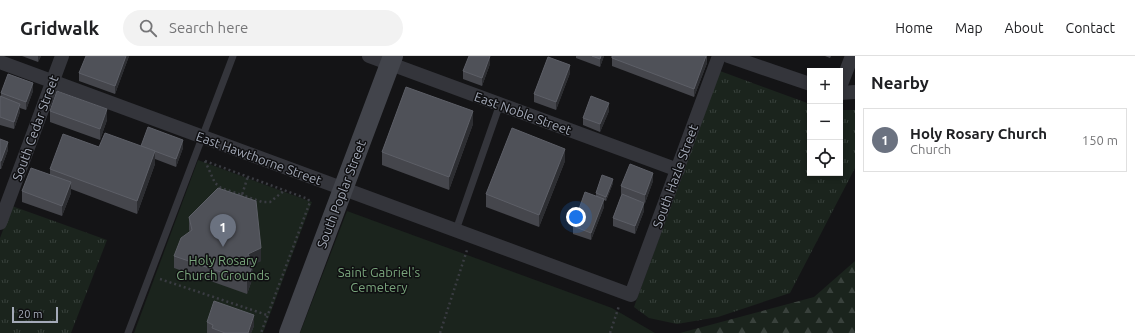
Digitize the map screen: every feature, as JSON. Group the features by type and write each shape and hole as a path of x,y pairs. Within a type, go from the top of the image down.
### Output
{"main road":[{"name":"South Poplar Street","path":"289,333 392,60"}],"street":[{"name":"South Cedar Street","path":"0,223 4,201 53,82 62,56"},
{"name":"East Noble Street","path":"369,56 392,60 500,104 678,170"},
{"name":"South Hazle Street","path":"628,294 678,170 719,56"},
{"path":"728,56 807,83"},
{"path":"843,79 852,56"},
{"name":"East Hawthorne Street","path":"0,62 628,294"},
{"path":"843,93 855,92"}],"lane":[{"path":"128,333 232,56"},
{"path":"456,230 500,104"}],"path":[{"path":"200,159 285,190 308,199 310,202 261,333"},
{"path":"205,161 215,182 221,188 262,202 270,202 285,190"},
{"path":"240,199 248,176"},
{"path":"440,333 472,236"},
{"path":"153,276 267,315"},
{"path":"610,333 613,320 628,294"}],"green space":[{"path":"720,71 807,103 807,176 843,176 843,110 855,110 855,168 790,293 718,317 677,324 649,318 634,307"},
{"name":"Holy Rosary Church Grounds","path":"198,160 312,202 263,333 134,333"},
{"path":"12,206 107,240 71,333 0,333 0,238"},
{"name":"Saint Gabriel's Cemetery","path":"347,211 612,308 655,333 300,333"},
{"path":"855,261 855,333 680,333 814,297"}],"building":[{"path":"86,56 126,56 115,86 79,73"},
{"path":"469,56 490,56 482,78 463,71"},
{"path":"592,56 601,56 600,59"},
{"path":"612,56 706,56 694,89 612,58"},
{"path":"548,57 570,65 556,102 534,94"},
{"path":"8,74 33,83 26,102 1,93"},
{"path":"406,87 473,111 449,177 382,152"},
{"path":"57,91 107,109 100,129 50,111"},
{"path":"0,96 20,104 14,122 0,117"},
{"path":"591,96 609,103 600,124 583,118"},
{"path":"148,127 183,140 176,159 141,146"},
{"path":"512,128 565,149 539,215 486,194"},
{"path":"105,133 155,151 137,201 50,169 63,134 99,147"},
{"path":"0,139 8,142 1,161 0,161"},
{"path":"630,164 653,173 645,195 621,186"},
{"path":"31,168 71,182 62,206 22,191"},
{"path":"602,175 613,179 606,197 596,193"},
{"path":"218,188 256,201 261,248 248,254 253,264 247,281 174,256 181,238 192,230 189,217"},
{"path":"585,192 604,199 591,233 573,226"},
{"path":"622,194 644,203 635,226 613,218"},
{"path":"214,301 254,315 248,333 225,333 212,328 213,325 207,322"}],"place":[{"name":"Holy Rosary Church","path":"223,247"}]}
